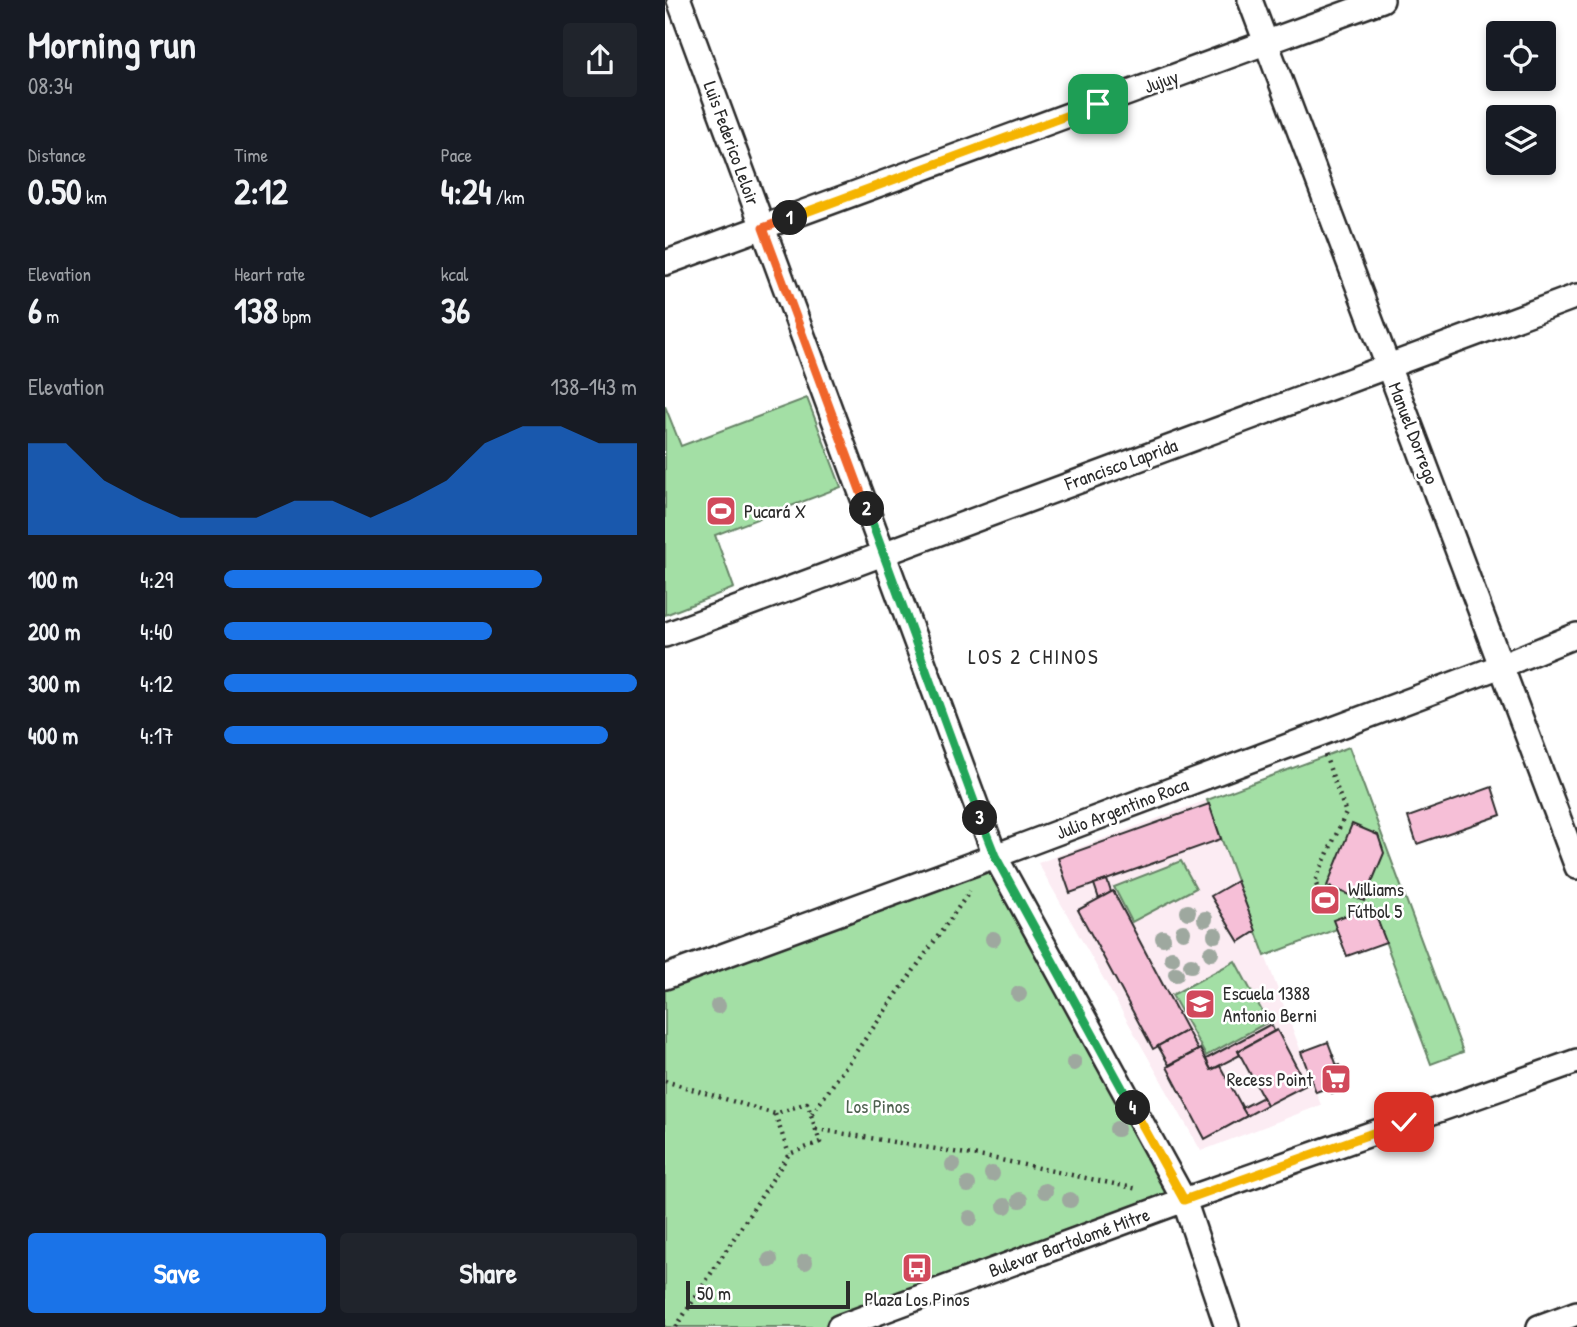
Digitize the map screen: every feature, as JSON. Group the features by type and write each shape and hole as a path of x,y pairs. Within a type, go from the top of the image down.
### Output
{"street":[{"name":"Luis Federico Leloir","path":"679,0 995,856 1184,1200 1227,1327"},
{"name":"Manuel Dorrego","path":"1250,0 1577,867"},
{"name":"Jujuy","path":"665,263 1382,0"},
{"name":"Francisco Laprida","path":"665,635 1577,296"},
{"name":"Julio Argentino Roca","path":"665,977 995,856 1577,635"},
{"name":"Bulevar Bartolomé Mitre","path":"839,1327 1184,1200 1577,1061"},
{"path":"1539,1327 1577,1313"}],"path":[{"path":"1318,734 1346,813 1315,881 1325,911"},
{"path":"811,1115 970,891"},
{"path":"665,1081 775,1114 807,1103 820,1142 789,1154 676,1327"},
{"path":"775,1114 789,1154"},
{"path":"816,1129 996,1159 1138,1189"}],"shaded area":[{"name":"Escuela 1388 Antonio Berni","path":"1207,800 1321,1105 1201,1151 1038,863"}],"green space":[{"name":"Pucará X","path":"807,398 841,487 715,535 734,588 665,615 665,406 681,446"},
{"name":"Williams Fútbol 5","path":"1349,747 1463,1052 1431,1064 1372,906 1334,920 1337,929 1265,956 1207,800"},
{"name":"Los Pinos","path":"995,856 1184,1200 839,1327 665,1327 665,977"},
{"path":"1181,861 1196,888 1132,922 1114,887"},
{"path":"1235,961 1268,1022 1206,1056 1172,995"}],"building":[{"path":"1492,787 1501,815 1417,844 1408,817"},
{"path":"1209,804 1221,839 1070,893 1058,858"},
{"path":"1352,824 1378,835 1384,853 1364,901 1327,886"},
{"path":"1107,880 1111,892 1099,899 1094,884"},
{"path":"1237,881 1256,931 1239,942 1211,896"},
{"path":"1113,891 1187,1030 1153,1049 1078,910"},
{"path":"1372,906 1386,942 1347,956 1333,920"},
{"path":"1271,1024 1274,1031 1238,1051 1240,1055 1211,1070 1206,1059"},
{"path":"1187,1030 1198,1050 1169,1065 1158,1046"},
{"path":"1277,1030 1306,1085 1267,1105 1238,1051"},
{"path":"1328,1042 1337,1066 1324,1071 1330,1087 1316,1092 1301,1052"},
{"path":"1200,1049 1211,1070 1220,1066 1247,1116 1205,1139 1167,1067"},
{"name":"Recess Point","path":"1340,1065 1348,1087 1332,1093 1324,1071"},
{"path":"1263,1097 1267,1105 1247,1116 1242,1108"}],"place":[{"name":"Pucará X","path":"721,511"},
{"name":"Williams Fútbol 5","path":"1325,900"},
{"name":"Escuela 1388 Antonio Berni","path":"1200,1004"},
{"name":"Recess Point","path":"1336,1079"},
{"name":"Plaza Los Pinos","path":"917,1268"}],"district":[{"name":"LOS 2 CHINOS","path":"1034,656"}],"route":[{"path":"1098,104 763,228 995,856 1184,1200 1404,1122"}]}
